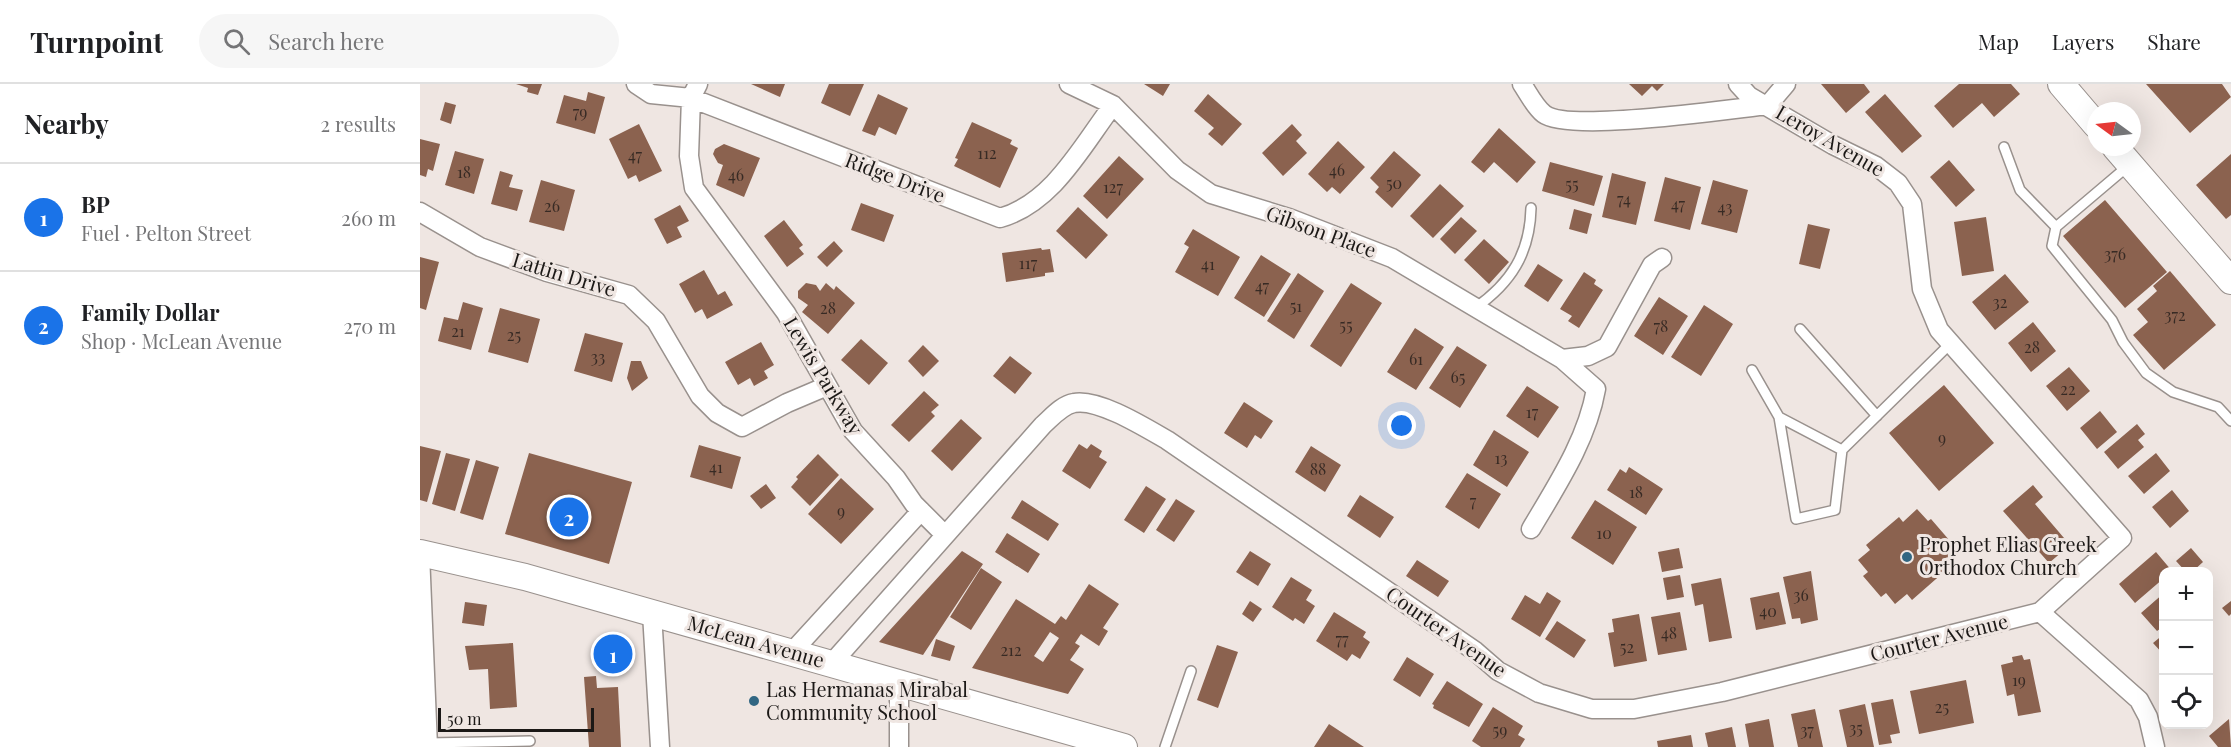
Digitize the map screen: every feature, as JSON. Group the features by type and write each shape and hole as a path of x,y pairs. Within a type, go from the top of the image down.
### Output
{"street":[{"name":"Ridge Drive","path":"636,84 651,94 694,91 1000,218 1020,213 1052,186 1113,105"},
{"name":"Gibson Place","path":"1069,84 1113,105 1177,170 1211,194 1289,218 1392,258 1562,359 1596,389 1592,415 1567,468 1531,529"},
{"name":"Leroy Avenue","path":"1522,84 1544,114 1572,121 1656,118 1768,105 1833,145 1876,166 1898,183 1912,204 1922,289 1939,330 2122,538 2040,612"},
{"path":"1738,84 1749,96 1768,105 1786,84"},
{"path":"2061,84 2087,114"},
{"name":"Lewis Parkway","path":"694,91 689,156 694,188 786,313 854,430 921,511 944,534"},
{"path":"2123,156 2231,281"},
{"name":"Lattin Drive","path":"420,212 480,247 547,272 629,295 656,321 700,396 717,413 742,427 787,403 827,386"},
{"path":"1562,359 1588,356 1607,347 1652,265 1662,258"},
{"name":"Courter Avenue","path":"944,534 1043,425 1063,408 1076,402 1117,412 1167,440 1475,651 1498,671 1539,693 1592,709 1634,709 1722,692 2040,612"},
{"path":"792,652 921,511"},
{"path":"832,663 944,534"},
{"path":"420,553 427,745"},
{"name":"McLean Avenue","path":"420,553 525,577 832,663 1077,741 1124,747"},
{"path":"2040,612 2139,700 2151,724 2155,747"},
{"path":"652,613 660,747"},
{"path":"899,683 899,747"}],"lane":[{"path":"2004,147 2020,190 2056,227"},
{"path":"2121,156 2056,227 2052,246 2112,320 2123,342 2146,373 2173,392 2218,407 2231,421"},
{"path":"1475,308 1508,280 1525,251 1530,231 1531,208"},
{"path":"1800,329 1877,416"},
{"path":"1752,370 1779,417 1796,519 1835,510 1842,450 1950,344"},
{"path":"1779,417 1842,450"},
{"path":"1165,747 1191,671"},
{"path":"427,745 530,741"}],"building":[{"path":"516,84 542,84 538,95 527,92 528,88"},
{"path":"751,84 785,84 780,97"},
{"path":"829,84 864,84 850,116 821,103"},
{"path":"1144,84 1170,84 1163,96"},
{"path":"1629,84 1664,84 1657,91 1652,86 1642,96"},
{"path":"1821,84 1864,84 1870,92 1846,113"},
{"path":"1959,84 2011,84 2020,94 1994,117 1982,103 1953,128 1934,106"},
{"path":"2146,84 2222,84 2231,97 2190,133"},
{"path":"588,92 605,97 595,134 556,123 564,95 586,101"},
{"path":"878,94 908,108 896,135 879,127 875,136 862,131"},
{"path":"1208,94 1242,124 1222,146 1208,134 1214,128 1194,111"},
{"path":"1885,94 1922,136 1902,153 1865,112"},
{"path":"445,102 456,105 451,124 440,120"},
{"path":"972,122 1012,140 1010,144 1018,148 1000,188 954,166 958,159 955,158"},
{"path":"639,124 662,171 639,182 636,175 628,179 609,139"},
{"path":"1292,124 1302,135 1296,141 1307,153 1283,176 1262,153"},
{"path":"1499,128 1536,162 1517,183 1494,162 1484,173 1471,162"},
{"path":"420,139 440,144 433,171 428,169 426,177 420,175"},
{"path":"1338,141 1365,167 1340,194 1332,187 1327,192 1308,174"},
{"path":"724,144 760,158 744,197 716,185 723,165 718,163 713,154 715,149"},
{"path":"455,151 484,159 474,194 445,185"},
{"path":"1394,151 1421,175 1392,208 1375,192 1379,187 1370,178"},
{"path":"2231,154 2231,215 2226,219 2196,185"},
{"path":"1119,156 1144,179 1107,219 1083,196"},
{"path":"1949,160 1975,190 1956,207 1930,177"},
{"path":"1550,162 1603,176 1594,206 1542,191"},
{"path":"500,171 513,175 509,187 523,190 517,211 491,204"},
{"path":"1612,173 1646,182 1636,225 1602,217"},
{"path":"1665,177 1701,187 1690,230 1654,221"},
{"path":"541,180 575,190 564,231 529,222"},
{"path":"1713,180 1748,190 1737,233 1701,224"},
{"path":"1440,184 1464,206 1433,238 1410,216"},
{"path":"2105,200 2167,272 2125,308 2063,236"},
{"path":"861,203 894,215 884,242 851,230"},
{"path":"680,205 689,221 677,227 682,237 667,244 654,219"},
{"path":"1078,207 1108,235 1086,259 1056,231"},
{"path":"1574,209 1592,214 1587,234 1569,229"},
{"path":"1461,217 1477,231 1455,254 1440,239"},
{"path":"1986,217 1994,271 1962,276 1954,222"},
{"path":"784,220 803,245 799,248 804,254 787,267 764,236"},
{"path":"1808,224 1830,229 1820,269 1799,264"},
{"path":"1193,229 1240,257 1218,296 1175,272 1189,247 1184,244"},
{"path":"1484,239 1509,262 1489,284 1464,260"},
{"path":"834,241 843,251 827,267 817,257"},
{"path":"1041,248 1042,250 1050,249 1054,272 1045,273 1045,276 1006,282 1002,253"},
{"path":"1261,255 1291,274 1264,317 1234,298"},
{"path":"420,257 439,262 426,310 420,308"},
{"path":"1538,264 1563,280 1548,302 1524,286"},
{"path":"704,270 718,295 725,291 733,305 707,319 702,309 695,313 679,284"},
{"path":"2170,271 2216,325 2164,370 2133,335 2148,322 2137,309 2157,291 2153,286"},
{"path":"1584,272 1596,280 1594,284 1603,290 1579,328 1568,321 1572,316 1560,309"},
{"path":"1298,273 1324,291 1294,339 1267,321"},
{"path":"2005,274 2029,302 1995,330 1972,302"},
{"path":"806,283 816,285 820,291 826,283 834,290 836,286 855,303 828,334 802,312 808,305 798,298 798,291"},
{"path":"1351,283 1382,303 1341,367 1310,346"},
{"path":"1659,297 1688,316 1663,355 1634,336"},
{"path":"463,302 483,308 471,350 438,341 444,317 458,320"},
{"path":"1704,305 1733,324 1701,376 1671,357"},
{"path":"500,308 540,319 528,363 488,352"},
{"path":"2033,322 2056,351 2031,372 2008,343"},
{"path":"1415,328 1444,347 1416,390 1387,372"},
{"path":"585,333 623,343 612,382 574,371"},
{"path":"861,339 888,363 869,385 841,360"},
{"path":"761,342 774,365 764,371 768,378 754,386 750,378 738,385 725,362"},
{"path":"923,345 939,361 923,377 908,361"},
{"path":"1457,346 1487,365 1460,408 1429,388"},
{"path":"1010,356 1032,373 1015,394 993,376"},
{"path":"631,361 641,361 648,378 632,391 627,378"},
{"path":"2069,367 2090,391 2067,411 2046,386"},
{"path":"1944,385 1994,443 1939,491 1889,433"},
{"path":"1527,386 1559,407 1538,438 1506,416"},
{"path":"924,391 939,405 931,412 935,416 909,442 891,425"},
{"path":"1244,402 1273,421 1261,439 1255,435 1247,448 1224,433"},
{"path":"2100,411 2117,432 2097,449 2080,428"},
{"path":"961,419 982,438 952,471 931,451"},
{"path":"2137,424 2145,434 2138,440 2144,447 2118,469 2104,452"},
{"path":"1494,430 1529,452 1507,487 1473,465"},
{"path":"1079,444 1087,449 1091,444 1102,451 1099,457 1107,462 1090,489 1062,471"},
{"path":"699,445 741,457 732,489 690,477"},
{"path":"420,446 441,451 427,502 420,500"},
{"path":"1311,446 1341,465 1325,492 1295,472"},
{"path":"446,453 470,459 455,511 432,504"},
{"path":"529,453 632,482 609,564 505,534"},
{"path":"2156,453 2170,471 2144,494 2128,476"},
{"path":"818,454 839,475 810,506 791,487 798,479 796,477"},
{"path":"476,460 499,467 483,520 460,513"},
{"path":"1629,467 1663,489 1646,515 1607,490 1620,469 1626,473"},
{"path":"1467,473 1501,494 1479,529 1445,507"},
{"path":"841,478 874,509 841,544 808,514"},
{"path":"766,484 776,498 761,509 750,496"},
{"path":"2033,485 2043,497 2035,504 2070,545 2049,563 2003,511"},
{"path":"1146,486 1166,499 1144,533 1124,520"},
{"path":"2172,490 2189,511 2170,528 2152,507"},
{"path":"1360,495 1394,517 1380,538 1347,516"},
{"path":"1176,499 1195,511 1174,542 1156,530"},
{"path":"1022,500 1059,524 1048,541 1011,518"},
{"path":"1595,500 1637,527 1613,565 1571,538"},
{"name":"Prophet Elias Greek Orthodox Church","path":"1917,509 1928,521 1931,519 1950,541 1946,544 1955,555 1940,568 1944,572 1912,600 1907,594 1895,604 1886,593 1881,597 1863,576 1868,572 1858,560 1870,550 1866,545 1899,517 1903,522"},
{"path":"1007,533 1040,554 1028,573 995,552"},
{"path":"1679,548 1683,568 1662,572 1658,552"},
{"path":"2191,548 2203,562 2198,567 2181,567 2176,561"},
{"path":"962,551 983,564 923,655 879,642"},
{"path":"1250,551 1271,564 1258,586 1236,572"},
{"path":"2156,552 2169,567 2159,567 2159,582 2135,603 2119,584"},
{"path":"1417,560 1449,581 1438,597 1406,576"},
{"path":"981,568 1002,582 971,630 950,617"},
{"path":"1811,571 1818,620 1801,624 1800,618 1792,619 1783,577"},
{"path":"1680,575 1684,597 1667,600 1663,578"},
{"path":"1291,577 1312,590 1306,600 1315,606 1304,624 1295,618 1293,621 1272,607"},
{"path":"1721,578 1732,638 1709,642 1703,604 1695,606 1691,584"},
{"path":"1089,584 1119,604 1103,628 1108,631 1099,646 1081,634 1075,643 1080,646 1070,660 1084,669 1068,694 972,668 1016,599 1055,624 1061,616 1066,620","holes":["1050,632 1059,638 1043,662 1034,656"]},
{"path":"1547,592 1561,601 1540,637 1511,619 1525,595 1540,604"},
{"path":"1779,592 1786,624 1756,630 1750,598"},
{"path":"2159,597 2159,630 2157,631 2141,613"},
{"path":"1250,601 1262,609 1253,622 1242,614"},
{"path":"2231,601 2231,614 2229,616 2222,608"},
{"path":"465,602 487,605 484,626 462,623"},
{"path":"1334,612 1366,632 1363,637 1370,642 1360,659 1352,654 1347,661 1316,641"},
{"path":"1680,612 1687,650 1658,655 1651,617"},
{"path":"1639,614 1647,661 1614,667 1608,633 1614,632 1612,619"},
{"path":"1557,621 1586,640 1574,658 1545,639"},
{"path":"2159,638 2159,650 2153,643"},
{"path":"936,639 955,646 950,661 931,656"},
{"path":"513,643 517,707 490,709 488,669 469,670 465,646"},
{"path":"618,643 630,662 611,675 599,656"},
{"path":"1217,645 1238,652 1218,708 1197,700"},
{"path":"2022,655 2024,660 2030,659 2041,712 2018,716 2014,694 2007,696 2001,665 2013,662 2012,657"},
{"path":"1407,657 1434,674 1420,697 1393,680"},
{"path":"596,676 597,688 618,687 621,747 589,747 584,677"},
{"path":"1966,680 1974,723 1919,734 1910,691"},
{"path":"1447,681 1483,704 1469,727 1433,708 1432,704"},
{"path":"1893,699 1900,733 1890,735 1892,743 1879,745 1871,703"},
{"path":"1865,704 1874,747 1847,747 1839,710"},
{"path":"1493,707 1523,726 1518,735 1525,739 1520,747 1481,747 1472,741"},
{"path":"1815,709 1823,747 1798,747 1791,714"},
{"path":"1769,719 1774,747 1749,747 1745,724"},
{"path":"2229,719 2231,747 2218,747 2209,736"},
{"path":"1329,724 1364,747 1314,747"},
{"path":"1732,727 1736,747 1708,747 1705,733"},
{"path":"1691,735 1693,747 1658,747 1657,741"}],"place":[{"name":"Family Dollar","path":"569,517"},
{"name":"Prophet Elias Greek Orthodox Church","path":"1907,557"},
{"name":"BP","path":"613,654"},
{"name":"Las Hermanas Mirabal Community School","path":"754,701"}]}
